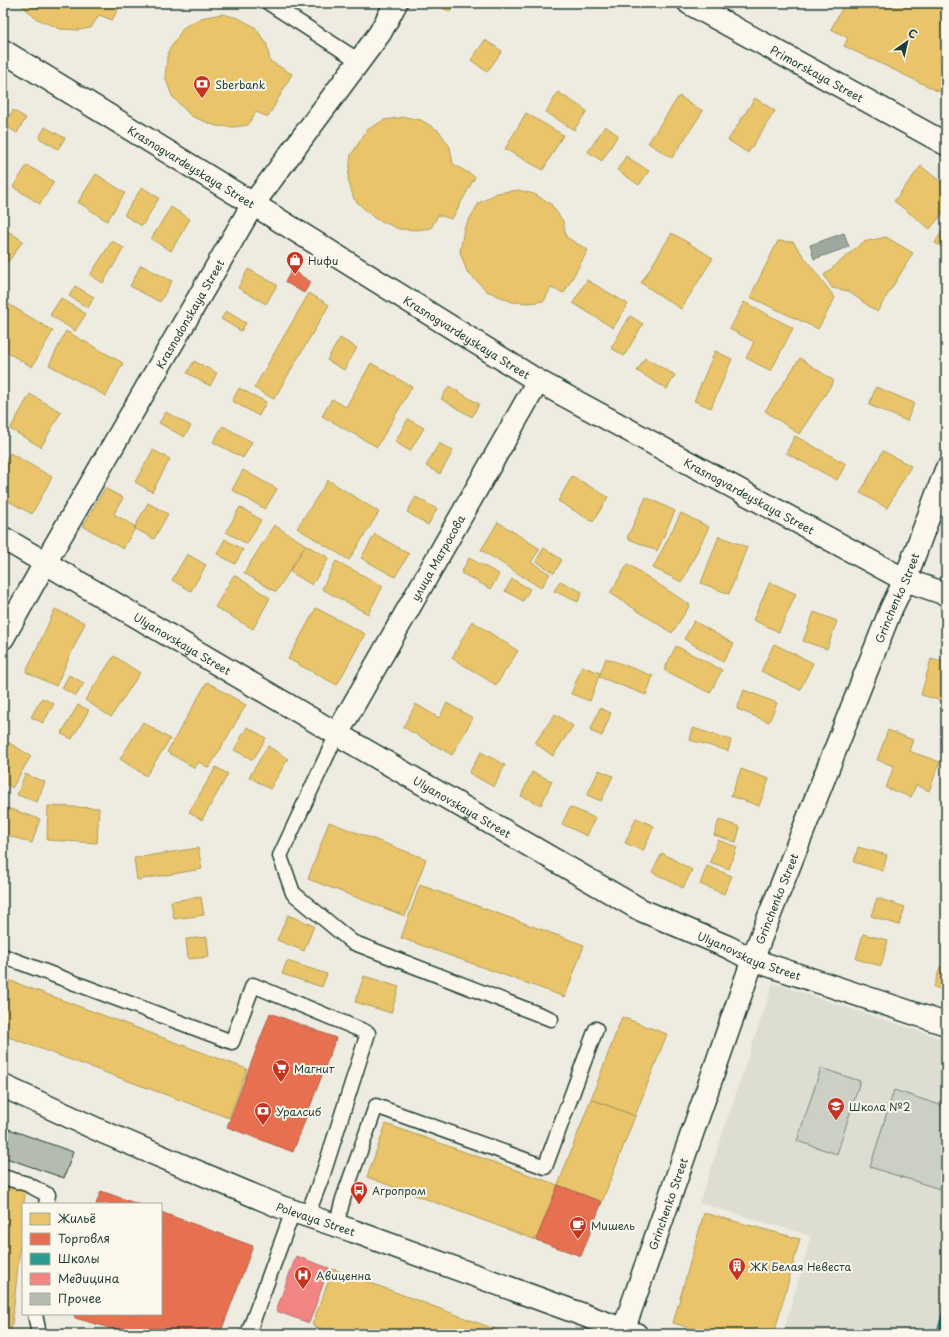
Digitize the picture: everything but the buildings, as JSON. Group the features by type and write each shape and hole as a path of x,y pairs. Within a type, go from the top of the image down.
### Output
{"street":[{"name":"Krasnodonskaya Street","path":"3,638 253,204 380,33 396,3"},
{"name":"Primorskaya Street","path":"689,3 946,144"},
{"name":"Krasnogvardeyskaya Street","path":"3,51 538,381 905,580 946,594"},
{"name":"улица Матросова","path":"337,734 538,381"},
{"name":"Grinchenko Street","path":"627,1333 635,1300 762,935 891,609 905,580 946,470"},
{"name":"Ulyanovskaya Street","path":"3,538 641,910 728,947 753,960 946,1024"},
{"name":"Polevaya Street","path":"3,1086 104,1132 300,1214 582,1314 627,1333"}],"lane":[{"path":"269,3 359,61"},
{"path":"337,734 280,856 293,893 352,942 551,1019"},
{"path":"3,956 232,1042 253,986 368,1033 323,1174 300,1214 248,1334"},
{"path":"336,1226 343,1198 376,1106 545,1166 596,1029"},
{"path":"3,1177 27,1184 48,1195 46,1203"},
{"path":"35,1315 39,1334"}],"shaded area":[{"path":"844,233 849,247 814,259 810,245"},
{"name":"Школа №2","path":"773,983 946,1040 946,1334 783,1334 811,1236 699,1203"},
{"path":"821,1068 860,1081 837,1154 797,1141"},
{"path":"894,1090 946,1107 946,1191 870,1167"}],"place":[{"name":"Sberbank","path":"202,99"},
{"name":"Нифи","path":"295,275"},
{"name":"Магнит","path":"281,1083"},
{"name":"Школа №2","path":"836,1121"},
{"name":"Уралсиб","path":"263,1126"},
{"name":"Агропром","path":"359,1205"},
{"name":"Мишель","path":"578,1240"},
{"name":"ЖК Белая Невеста","path":"737,1281"},
{"name":"Авиценна","path":"303,1290"}]}
